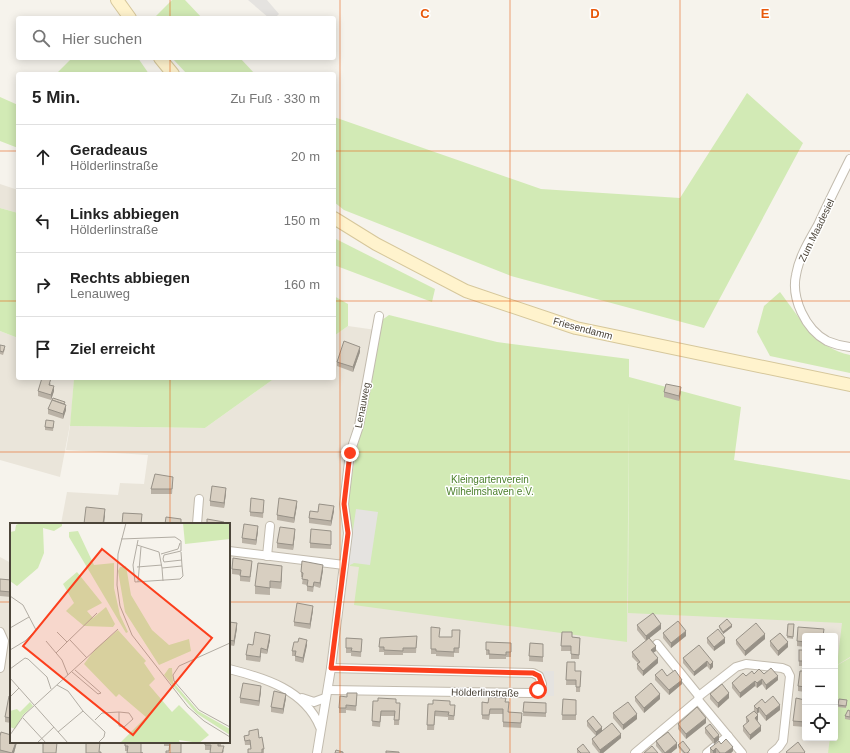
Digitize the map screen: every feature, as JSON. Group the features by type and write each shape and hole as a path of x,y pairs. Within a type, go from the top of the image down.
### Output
{"main road":[{"path":"117,0 129,16"},
{"path":"162,60 171,72"},
{"name":"Friesendamm","path":"336,219 376,244 466,291 576,328 850,385"}],"street":[{"name":"Zum Maadesiel","path":"850,159 801,257 795,276 795,291 798,304 804,316 817,333 830,342 850,347"},
{"name":"Lenauweg","path":"317,753 325,698 328,690 348,533 344,504 350,453 359,426 378,316"},
{"path":"197,523 199,499"},
{"path":"267,556 270,526"},
{"path":"230,551 344,564"},
{"path":"0,632 4,641 0,668"},
{"path":"657,644 742,753"},
{"path":"635,753 736,667 746,664 787,670 790,676 783,741 779,748 772,753"},
{"name":"Hölderlinstraße","path":"328,690 531,693 538,690 542,684 539,676 533,673 331,668"},
{"path":"230,669 284,688 298,696 314,702 325,698"},
{"path":"298,696 315,715 321,729"},
{"path":"707,753 728,736"}],"shaded area":[{"path":"248,0 267,0 279,14 277,16 267,16"},
{"path":"0,184 16,189 16,212 0,208"},
{"path":"348,326 624,365 629,608 843,622 850,655 850,753 0,753 0,557 10,562 10,743 230,743 230,523 61,523 67,492 118,495 120,483 144,484 148,455 66,450 70,426 205,428 272,380 336,380 336,335"},
{"path":"0,331 16,337 16,380 74,380 71,419 60,477 0,460"},
{"path":"356,509 378,512 370,565 354,563 348,566"},
{"path":"543,671 554,671 554,696 543,696"}],"green space":[{"path":"172,0 185,0 200,16 156,16"},
{"path":"70,60 139,60 148,72 58,72"},
{"path":"174,60 242,60 253,72 185,72"},
{"path":"747,93 803,143 704,328 511,276 344,210 336,204 336,118 541,189 680,198"},
{"path":"0,97 16,104 16,147 0,141"},
{"path":"0,208 16,212 16,337 0,331"},
{"path":"336,239 435,289 432,302 336,266"},
{"path":"780,292 818,339 838,352 850,355 850,373 770,356 757,332 764,306"},
{"path":"336,297 348,304 348,326 336,335"},
{"name":"Kleingartenverein Wilhelmshaven e.V.","path":"389,315 497,342 629,359 629,377 741,407 734,460 850,480 850,657 838,664 842,623 628,613 629,398 627,642 354,605 359,567 350,566 348,496 382,320"},
{"path":"74,380 272,380 205,428 70,426"},
{"path":"850,658 850,753 828,753 830,741 838,741 838,665"}],"building":[{"path":"344,341 360,347 353,367 337,362"},
{"path":"0,345 5,346 3,352 0,351"},
{"path":"41,380 50,380 49,385 54,386 51,395 38,391"},
{"path":"666,384 681,387 679,396 664,392"},
{"path":"53,398 65,402 64,404 52,400"},
{"path":"52,400 66,405 63,414 48,409"},
{"path":"46,420 54,421 53,428 45,427"},
{"path":"155,474 173,477 172,489 151,489"},
{"path":"212,486 226,488 224,503 210,501"},
{"path":"251,498 264,500 263,513 250,512"},
{"path":"279,498 297,501 294,518 277,515"},
{"path":"319,504 334,506 331,521 309,518 310,511 318,512"},
{"path":"86,507 105,509 103,523 84,523"},
{"path":"123,513 142,514 141,523 122,523"},
{"path":"166,517 181,519 181,523 165,523"},
{"path":"207,519 224,522 224,523 207,523"},
{"path":"244,524 258,526 256,540 242,538"},
{"path":"280,527 295,529 293,545 277,543"},
{"path":"311,529 331,531 331,545 310,543"},
{"path":"233,558 252,561 250,577 240,576 241,570 232,569"},
{"path":"302,561 323,565 320,583 314,582 313,587 307,586 308,580 302,579"},
{"path":"258,563 282,566 281,582 270,581 270,588 255,586"},
{"path":"0,579 10,580 10,592 0,591"},
{"path":"297,603 313,606 310,624 294,622"},
{"path":"653,613 661,624 646,636 637,625"},
{"path":"727,619 732,625 723,632 719,626"},
{"path":"678,621 686,631 671,643 663,633"},
{"path":"230,622 237,623 234,641 230,640"},
{"path":"756,623 765,634 745,651 736,640"},
{"path":"788,624 794,624 793,637 787,636"},
{"path":"431,627 440,628 439,637 452,637 452,630 460,630 459,648 454,648 454,652 436,651 436,649 431,649"},
{"path":"798,627 824,629 823,633 802,633 802,642 797,641"},
{"path":"718,629 725,638 714,647 707,638"},
{"path":"255,632 270,635 267,650 261,648 260,657 246,655 248,644 253,645"},
{"path":"562,632 572,632 572,637 580,638 579,655 571,654 571,646 561,646"},
{"path":"780,633 788,642 778,651 770,641"},
{"path":"417,636 416,648 403,648 403,651 384,650 384,647 379,647 380,638"},
{"path":"299,638 307,640 303,658 295,656 296,651 292,651 294,642 298,642"},
{"path":"346,638 362,639 361,652 351,651 352,648 346,648"},
{"path":"649,638 656,646 651,650 658,658 643,671 637,664 640,662 632,652"},
{"path":"486,642 511,643 511,652 506,652 506,655 489,654 489,650 486,650"},
{"path":"530,643 543,644 543,657 529,656"},
{"path":"699,645 713,662 710,665 707,661 694,672 683,658"},
{"path":"799,650 802,650 802,661 799,661"},
{"path":"567,662 575,662 575,671 581,671 580,687 576,687 576,680 566,680"},
{"path":"771,668 778,676 766,685 762,679 757,683 755,681 740,693 732,683 743,673 746,676 752,671 754,674 759,669 764,674"},
{"path":"662,669 667,676 675,670 682,680 669,690 655,675"},
{"path":"800,671 802,671 802,687 798,686"},
{"path":"243,683 261,686 259,701 240,698"},
{"path":"651,683 660,694 644,708 635,697"},
{"path":"722,684 729,693 718,703 710,694"},
{"path":"274,691 286,694 283,709 271,707"},
{"path":"347,693 357,693 356,706 346,705 346,708 339,708 340,696 347,697"},
{"path":"9,696 10,696 10,718 5,717"},
{"path":"773,696 780,705 766,716 759,707 757,709 754,706 762,699 765,703"},
{"path":"489,697 506,698 505,702 509,702 508,712 522,713 521,723 503,722 503,709 490,709 489,715 482,715 482,702 488,703"},
{"path":"378,698 396,699 396,703 400,703 399,720 394,720 395,711 381,711 380,722 372,721 373,701 378,701"},
{"path":"796,698 802,699 802,722 793,721"},
{"path":"563,699 576,700 576,715 562,715"},
{"path":"839,699 847,700 846,706 838,705"},
{"path":"433,700 450,701 450,705 455,705 454,716 448,715 449,712 435,711 434,725 427,725 428,704 433,704"},
{"path":"524,702 546,703 546,713 523,712"},
{"path":"628,702 637,714 623,725 613,713"},
{"path":"697,707 706,718 686,734 678,724"},
{"path":"848,710 850,711 850,717 845,716"},
{"path":"754,711 758,715 755,718 761,726 750,735 743,726 749,721 746,717"},
{"path":"593,716 602,727 596,732 587,721"},
{"path":"612,723 621,734 600,750 592,739"},
{"path":"710,724 719,735 714,739 705,728"},
{"path":"258,729 259,738 262,737 264,749 262,749 262,753 248,753 248,749 251,749 250,740 245,741 244,736 249,735 249,731"},
{"path":"1,732 10,735 10,743 16,743 12,753 0,750"},
{"path":"668,732 677,743 665,753 656,741"},
{"path":"726,739 733,747 725,753 720,753 716,748 713,751 710,748 719,741 721,744"},
{"path":"683,741 690,750 687,753 685,753 678,745"},
{"path":"798,742 805,752 804,753 786,752"},
{"path":"43,743 57,743 56,753 43,753"},
{"path":"86,743 100,743 99,752 101,753 86,753"},
{"path":"125,743 141,743 141,753 127,753 128,746 125,746"},
{"path":"170,743 181,743 181,753 166,753 166,751 169,751"},
{"path":"205,743 218,743 218,746 224,746 222,753 210,753 211,745 205,745"},
{"path":"583,744 590,753 581,753 577,749"},
{"path":"652,746 658,753 644,753"},
{"path":"336,750 343,752 343,753 335,753"},
{"path":"386,751 399,752 399,753 386,753"}],"route":[{"path":"350,453 344,504 348,533 331,668 533,673 539,676 542,684 538,690"}]}
